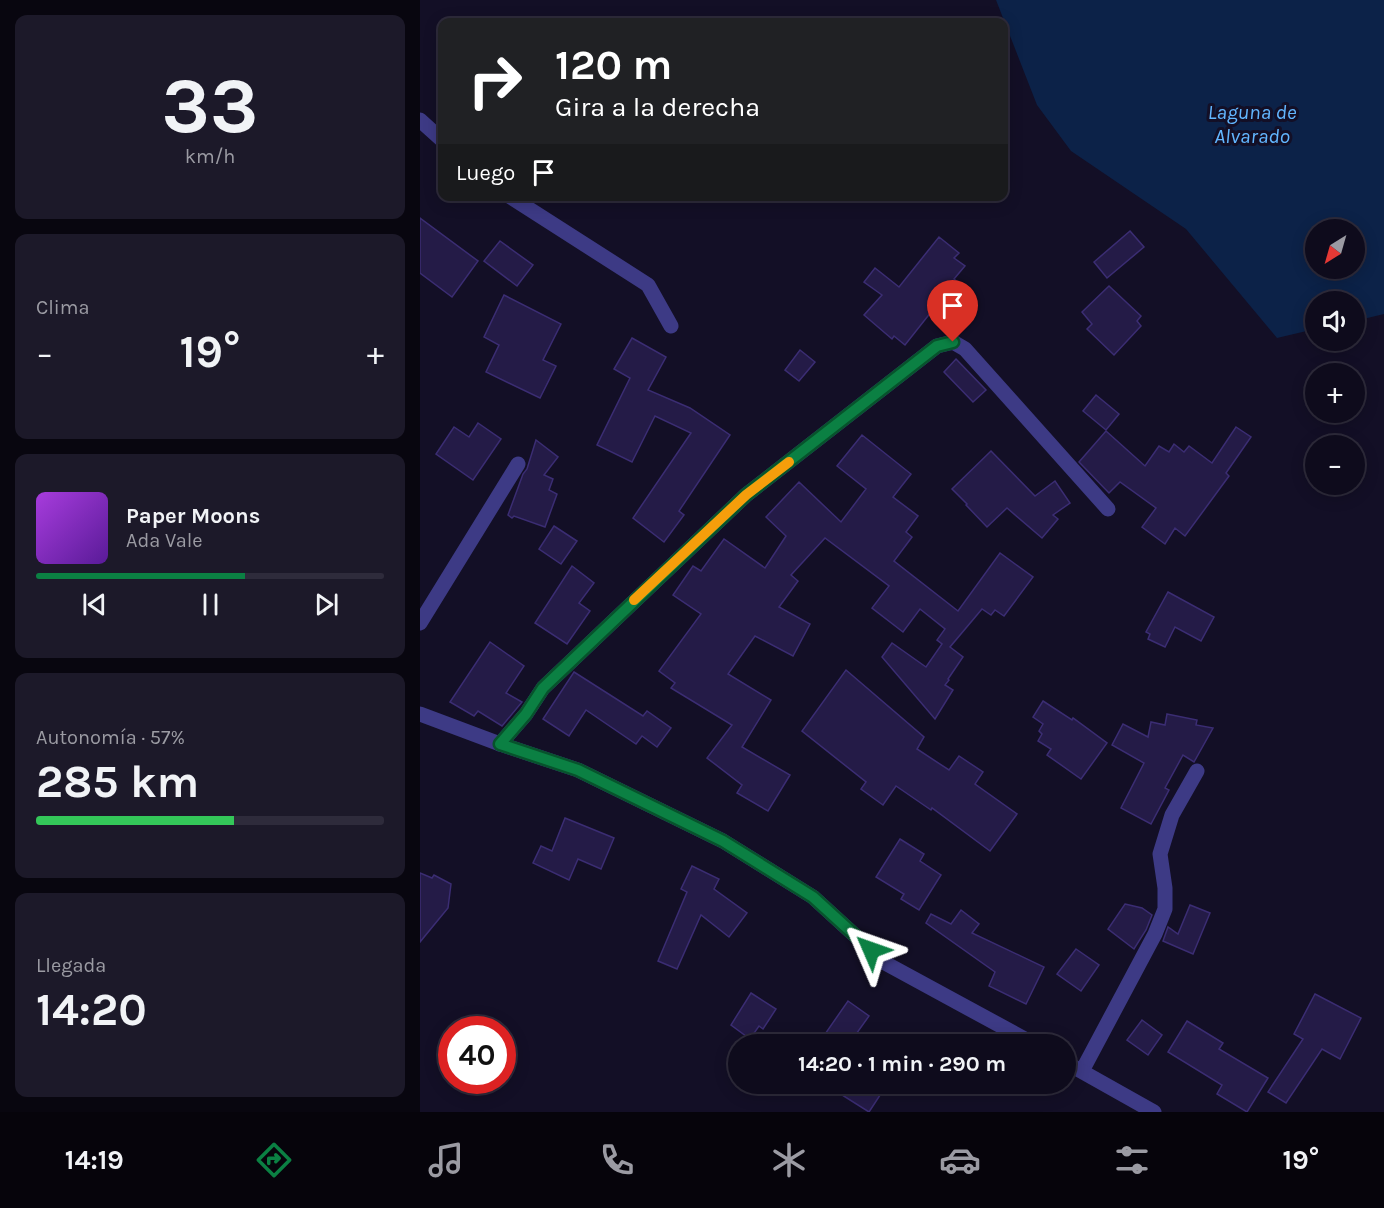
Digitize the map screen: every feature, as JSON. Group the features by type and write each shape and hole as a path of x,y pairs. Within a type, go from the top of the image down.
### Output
{"street":[{"path":"420,120 438,136"},
{"path":"517,201 648,285 671,326"},
{"path":"500,744 526,714 543,688 746,495 937,346 953,342 965,349 1108,509"},
{"path":"420,623 518,464"},
{"path":"420,714 578,770 723,841 813,897 885,963 1016,1034"},
{"path":"1082,1071 1155,934 1165,909 1165,888 1160,854 1172,815 1197,771"},
{"path":"1076,1068 1154,1112"}],"water":[{"name":"Laguna de Alvarado","path":"996,0 1384,0 1384,314 1365,319 1365,291 1305,291 1305,331 1277,338 1186,229 1071,151 1037,105 1008,31 1008,18 1003,18"}],"building":[{"path":"420,218 478,261 452,297 420,273"},
{"path":"1130,231 1144,247 1107,278 1094,262"},
{"path":"939,237 959,253 954,258 965,266 954,279 966,289 944,314 935,307 905,345 894,336 892,339 864,315 882,295 864,282 875,268 899,287"},
{"path":"500,241 533,265 517,286 484,261"},
{"path":"1109,286 1141,316 1137,321 1141,326 1114,355 1087,329 1092,324 1082,312"},
{"path":"504,295 561,324 543,360 556,366 540,398 486,372 499,345 484,337"},
{"path":"632,338 666,357 648,390 690,408 730,435 679,511 684,515 664,542 633,518 691,433 655,416 632,462 597,445 630,378 614,369"},
{"path":"800,350 815,362 799,381 785,370"},
{"path":"956,359 986,390 973,402 944,372"},
{"path":"1096,395 1119,414 1106,430 1083,411"},
{"path":"478,423 501,439 473,480 436,454 454,427 469,437"},
{"path":"1236,427 1251,437 1226,473 1229,476 1185,536 1175,528 1165,544 1142,527 1156,508 1120,482 1109,493 1079,462 1106,431 1145,466 1159,446 1169,452 1174,444 1184,452 1189,446 1212,463"},
{"path":"862,435 911,474 893,497 918,516 906,532 912,537 894,561 958,611 1000,553 1033,577 1004,616 995,610 991,615 982,609 950,647 963,657 945,685 953,690 935,719 882,657 892,643 926,667 942,644 937,640 945,629 920,609 903,632 872,608 889,586 825,538 791,575 798,581 779,607 810,624 793,656 755,636 728,674 771,700 742,747 790,775 768,811 737,793 742,785 707,758 732,725 671,688 675,683 659,671 701,614 673,595 693,566 701,571 724,539 765,568 786,536 766,517 799,482 841,522 866,489 837,466"},
{"path":"536,440 558,457 544,475 553,479 549,490 557,494 545,527 508,515"},
{"path":"991,451 1035,496 1055,481 1070,503 1053,515 1058,519 1042,538 1007,508 987,527 952,489"},
{"path":"554,526 577,541 561,564 539,549"},
{"path":"572,566 594,583 579,603 590,611 567,644 535,623"},
{"path":"1168,592 1214,617 1201,641 1175,627 1165,647 1148,639 1150,634 1146,632"},
{"path":"490,642 524,666 506,693 522,702 502,726 478,711 474,716 450,702"},
{"path":"846,670 924,737 917,749 949,770 959,756 983,772 975,784 1017,814 990,851 932,808 931,810 896,786 883,805 861,789 866,782 802,731"},
{"path":"574,672 643,716 647,711 671,728 657,747 642,736 636,744 586,710 569,736 543,719"},
{"path":"1043,701 1072,720 1073,718 1107,743 1081,779 1047,755 1051,749 1038,741 1042,734 1039,731 1043,724 1033,717"},
{"path":"1167,714 1197,720 1196,725 1213,728 1194,762 1183,755 1165,788 1169,790 1151,824 1121,808 1144,763 1112,745 1123,724 1148,737 1151,722 1165,725"},
{"path":"565,818 614,838 601,869 578,859 569,880 533,863 541,846 552,851"},
{"path":"900,839 924,854 920,861 941,875 919,910 901,899 904,894 876,877"},
{"path":"692,866 719,879 714,889 747,913 729,937 701,915 677,969 658,961 687,892 681,889"},
{"path":"420,873 432,878 434,875 451,884 448,908 420,942"},
{"path":"1125,904 1142,908 1152,915 1134,949 1108,929"},
{"path":"1190,905 1210,913 1193,954 1163,941 1168,927 1178,934"},
{"path":"961,910 979,924 972,933 1044,967 1026,1004 989,986 995,972 926,923 931,914 951,924"},
{"path":"1076,949 1099,965 1081,991 1057,974"},
{"path":"751,993 776,1009 763,1029 759,1026 753,1034 743,1034 731,1025"},
{"path":"1315,994 1361,1018 1340,1059 1322,1049 1286,1103 1268,1092 1303,1039 1294,1034"},
{"path":"848,1001 869,1016 856,1034 825,1034"},
{"path":"1142,1020 1162,1035 1148,1055 1127,1040"},
{"path":"1187,1021 1223,1043 1219,1049 1268,1078 1247,1112 1217,1094 1222,1085 1168,1052"},
{"path":"840,1094 881,1094 869,1112"}],"slow traffic":[{"path":"634,600 746,495 789,462"}],"route":[{"path":"871,950 813,897 723,841 578,770 500,744 526,714 543,688 746,495 937,346 953,342"}]}
